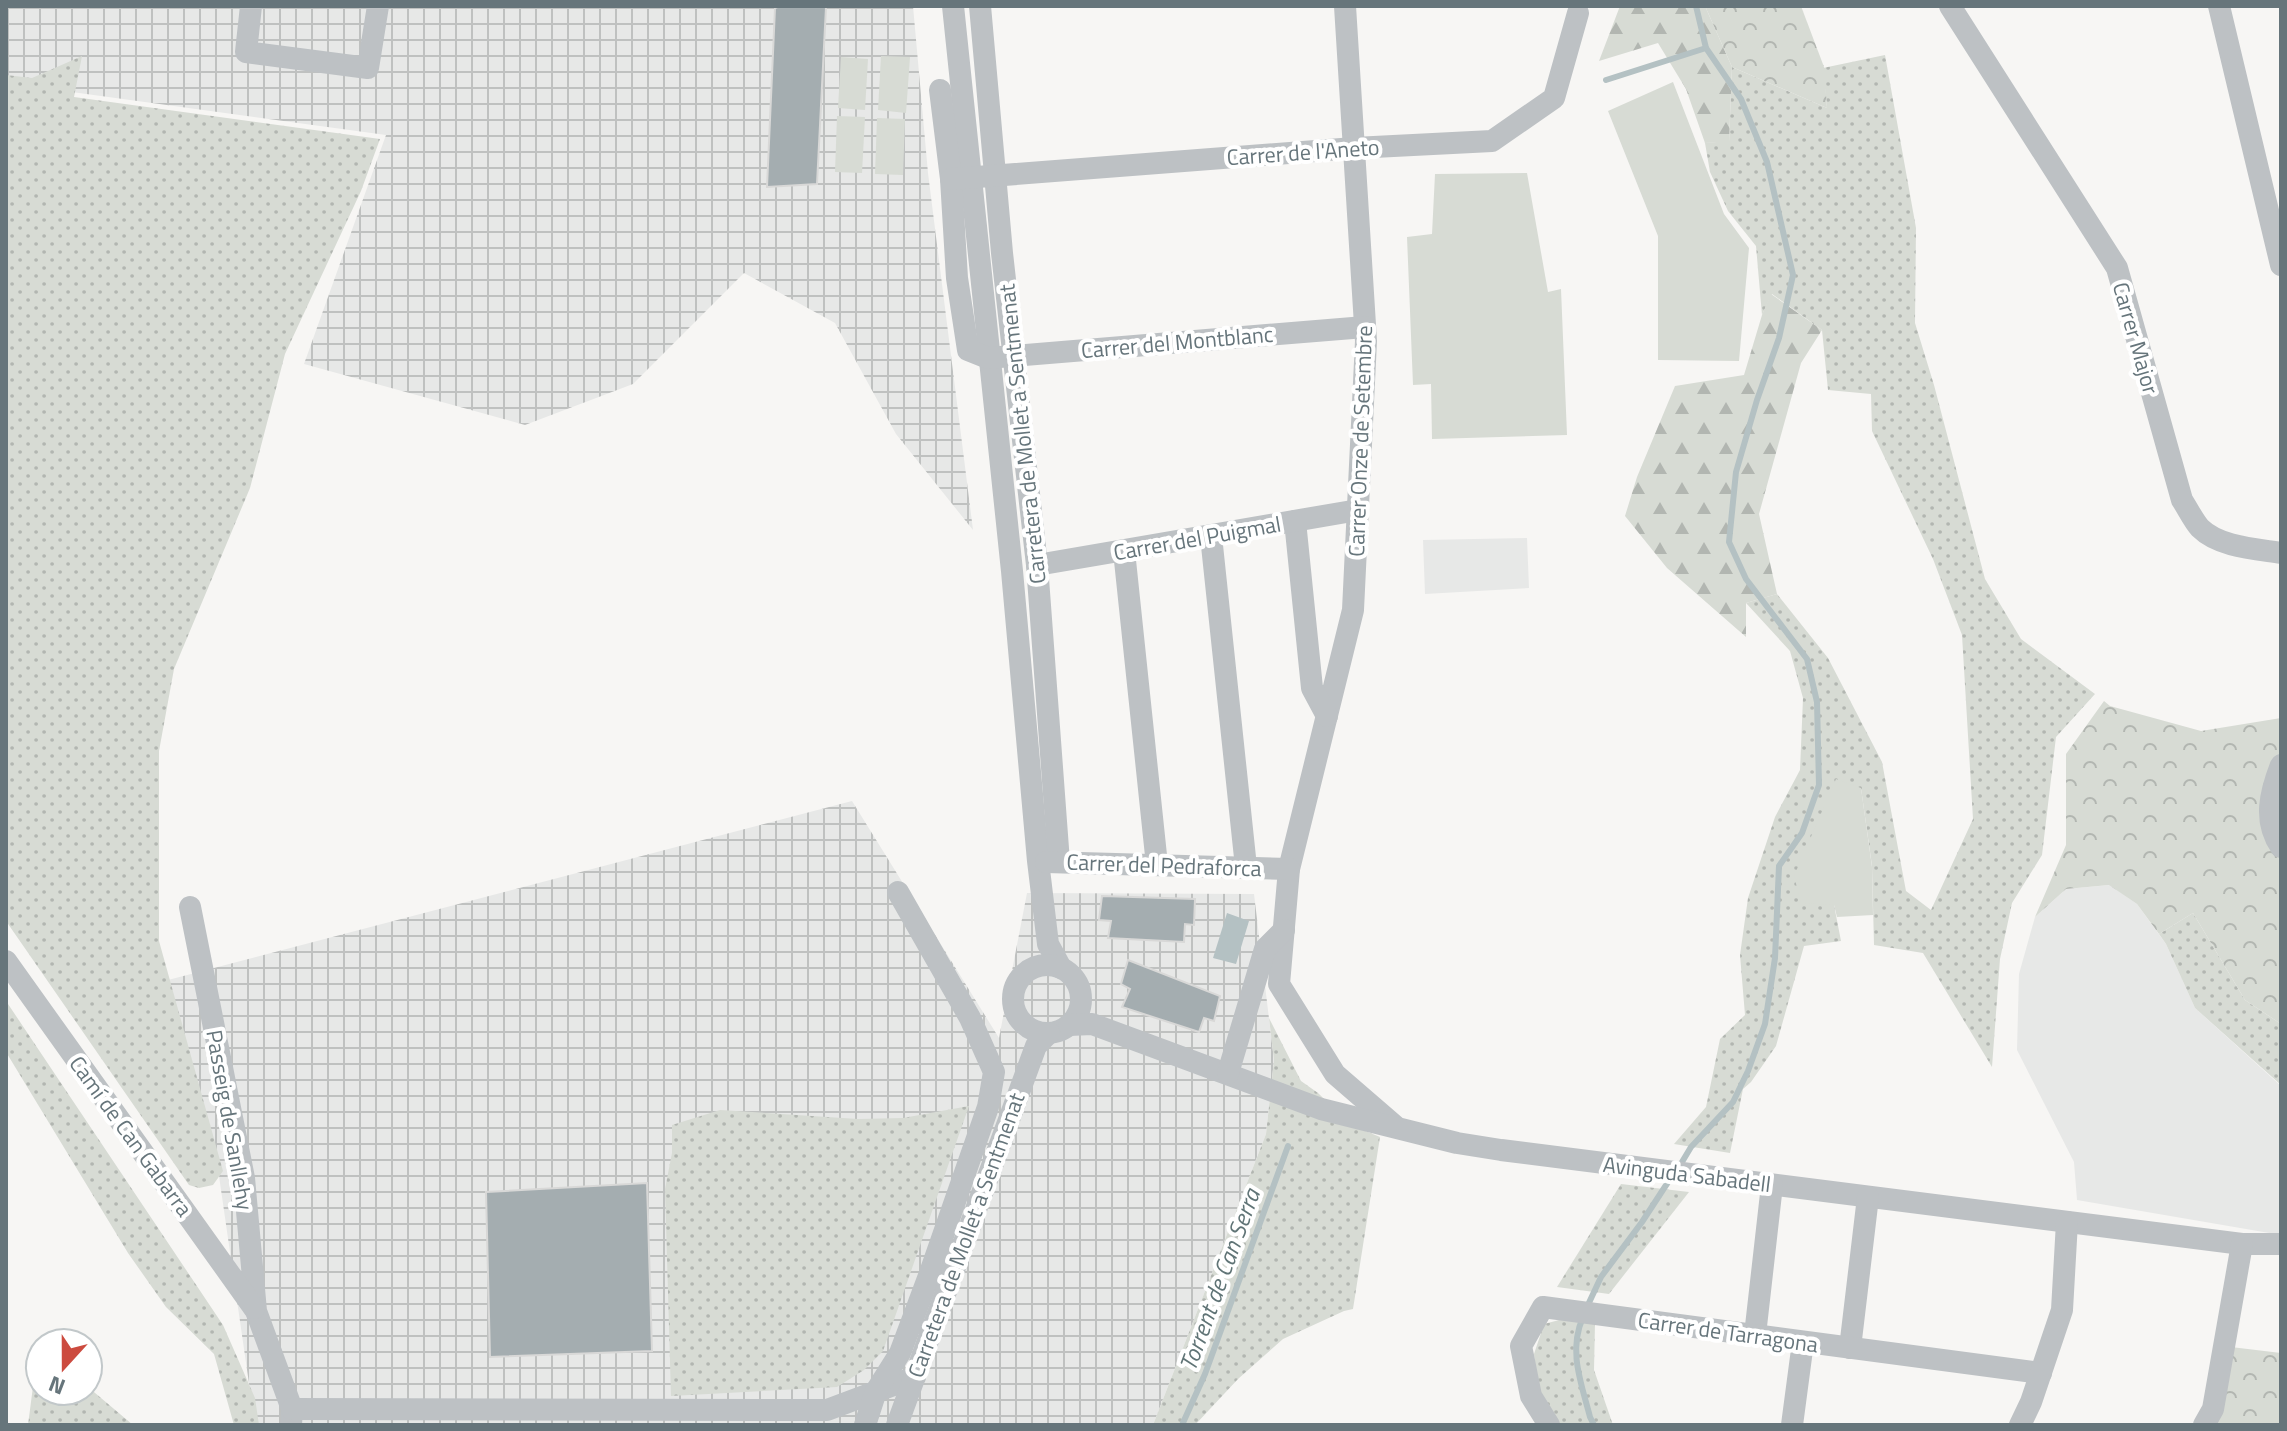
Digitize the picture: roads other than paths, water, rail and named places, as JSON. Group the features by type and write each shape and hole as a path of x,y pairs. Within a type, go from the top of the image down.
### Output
{"street":[{"path":"251,6 246,52 368,68 378,6"},
{"name":"Carretera de Mollet a Sentmenat","path":"953,6 960,179 957,278 968,350 988,358 1049,862"},
{"name":"Carretera de Mollet a Sentmenat","path":"897,1425 1059,1027 1080,991 1073,977 1061,968 1048,944 1049,862 1037,565 980,6"},
{"name":"Carrer Onze de Setembre","path":"1289,869 1353,610 1365,327 1345,6"},
{"name":"Carrer Major","path":"1950,6 2117,268 2182,500 2201,528 2215,538 2243,547 2281,553"},
{"path":"2219,6 2281,265"},
{"name":"Carrer de l'Aneto","path":"960,179 1354,148 1492,141 1554,98 1578,13"},
{"path":"940,90 960,179"},
{"name":"Carrer del Montblanc","path":"988,358 1365,327"},
{"name":"Carrer del Puigmal","path":"1037,565 1358,510"},
{"path":"1295,521 1312,688 1327,716"},
{"path":"1211,536 1246,867"},
{"path":"1124,551 1157,865"},
{"path":"2281,765 2271,792 2271,823 2281,847"},
{"name":"Carrer del Pedraforca","path":"1049,862 1289,869"},
{"name":"Avinguda Sabadell","path":"1289,869 1279,984 1335,1074 1398,1128 1501,1150 2242,1244 2281,1244"},
{"path":"865,1425 876,1391 900,1353 930,1273 988,1107 994,1072 970,1018 898,892"},
{"name":"Passeig de Sanllehy","path":"190,907 244,1178 256,1311 292,1417"},
{"path":"1228,1073 1265,949 1284,930"},
{"path":"1036,966 1048,944"},
{"name":"Camí de Can Gabarra","path":"6,961 256,1311"},
{"path":"1061,968 1048,964 1036,966 1022,975 1014,988 1012,1004 1018,1018 1228,1073 1321,1109 1398,1128"},
{"path":"1755,1335 1772,1185"},
{"path":"1850,1348 1868,1197"},
{"path":"2020,1425 2031,1402 2062,1310 2067,1222"},
{"path":"2204,1425 2213,1409 2242,1244"},
{"name":"Carrer de Tarragona","path":"1549,1425 1531,1396 1521,1346 1543,1307 2041,1373"},
{"path":"1792,1425 1803,1342"},
{"path":"292,1417 827,1410 915,1377"},
{"path":"827,1410 853,1425"}],"waterway":[{"path":"1679,1167 1691,1147 1733,1102 1748,1071 1765,1024 1775,958 1779,866 1802,833 1819,785 1817,702 1807,659 1746,579 1729,542 1736,472 1779,338 1793,275 1767,162 1741,99 1706,48 1696,6"},
{"path":"1606,80 1706,48"},
{"name":"Torrent de Can Serra","path":"1182,1425 1205,1374 1288,1146"},
{"path":"1587,1307 1601,1277 1672,1176"},
{"path":"1583,1317 1576,1354 1594,1425"}]}
